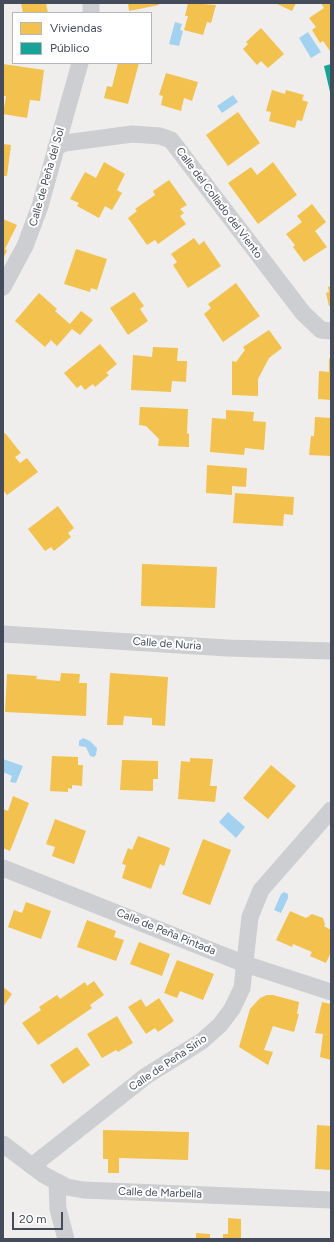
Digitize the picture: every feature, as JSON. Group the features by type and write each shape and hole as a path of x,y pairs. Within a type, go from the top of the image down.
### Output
{"street":[{"name":"Calle de Peña del Sol","path":"3,287 7,282 28,239 40,206 80,64"},
{"name":"Calle del Collado del Viento","path":"56,147 66,143 132,134 160,136 171,140 304,313 321,330 331,331"},
{"name":"Calle de Nuria","path":"3,634 227,648 331,651"},
{"name":"Calle de Peña Sirio","path":"32,1166 146,1076 202,1041 220,1025 232,1009 242,988 250,917 261,890 331,810"},
{"name":"Calle de Peña Pintada","path":"3,868 245,964 331,992"},
{"name":"Calle de Marbella","path":"3,1144 57,1183 83,1190 331,1200"},
{"path":"57,1183 58,1208 66,1239"}],"water":[{"path":"175,22 182,24 180,30 183,31 179,46 169,44"},
{"path":"308,32 321,52 311,58 299,38"},
{"path":"233,95 238,102 222,113 217,106"},
{"path":"83,738 90,741 97,748 96,755 94,757 90,756 86,747 79,746 79,741"},
{"path":"3,759 23,766 16,783 10,782 12,776 3,772"},
{"path":"228,812 245,827 236,838 219,822"},
{"path":"284,892 288,894 288,898 281,913 274,910 281,894"}],"building: Viviendas":[{"path":"21,3 46,3 48,12 23,12"},
{"path":"128,3 159,3 159,5 129,11"},
{"path":"188,3 216,5 211,23 207,22 203,35 184,30 188,16 185,16"},
{"path":"275,3 296,3 292,11"},
{"path":"321,3 331,3 330,51 323,41 320,43 312,30 316,27 309,18 324,8"},
{"path":"261,28 284,54 268,68 261,61 257,65 243,49 248,44 246,42"},
{"path":"3,64 44,70 40,101 30,100 27,118 3,114 6,96 3,96"},
{"path":"118,64 139,64 128,104 104,98 107,86 112,87"},
{"path":"166,73 198,82 192,101 184,98 181,111 161,105 163,96 159,95"},
{"path":"272,90 285,94 286,90 304,95 302,100 308,102 302,121 297,120 295,128 269,121 271,112 266,111"},
{"path":"238,112 260,143 228,166 206,135"},
{"path":"3,144 11,145 7,176 3,176"},
{"path":"104,162 125,174 117,190 122,193 112,210 105,206 99,218 77,206 79,203 70,199 85,172 96,178"},
{"path":"273,162 297,195 258,224 228,183 251,167 257,175"},
{"path":"169,180 187,205 180,209 184,213 180,216 186,224 158,244 155,240 147,245 128,218 137,211 135,209 155,195 153,191"},
{"path":"312,204 326,222 315,231 327,247 304,262 293,247 295,245 286,234 302,222 297,216"},
{"path":"3,219 17,225 5,249 7,251 3,258"},
{"path":"194,238 199,245 204,241 221,266 188,288 173,265 177,262 171,254"},
{"path":"76,249 107,259 97,290 91,288 90,292 64,284"},
{"path":"236,283 260,316 223,342 204,314 211,308 208,304"},
{"path":"331,286 331,306 329,306 326,293 329,292 328,287"},
{"path":"134,292 144,306 140,309 148,321 128,335 110,308"},
{"path":"39,293 57,309 55,311 70,324 81,311 93,320 80,335 72,329 57,346 51,340 45,347 15,321"},
{"path":"269,330 282,348 269,358 258,379 258,396 232,395 232,361 236,362 245,350 243,347"},
{"path":"100,344 117,364 106,373 109,375 95,387 93,384 85,390 81,385 77,388 64,373"},
{"path":"153,347 178,348 177,361 187,361 186,382 172,381 171,392 131,390 133,355 152,357"},
{"path":"329,358 331,359 331,400 318,399 319,371 329,372"},
{"path":"140,407 188,409 187,434 189,433 189,447 158,446 159,439 146,426 139,425"},
{"path":"226,410 254,412 253,421 266,422 264,450 245,448 244,455 210,452 212,418 226,419"},
{"path":"315,417 331,418 331,456 309,455 311,436 314,436"},
{"path":"5,433 21,453 15,457 20,463 27,458 38,472 7,495 3,490 3,434"},
{"path":"207,465 247,468 246,487 232,486 232,495 206,493"},
{"path":"235,493 294,497 293,515 284,514 283,526 233,523"},
{"path":"58,506 74,528 68,533 71,537 54,551 51,547 45,551 28,529"},
{"path":"142,564 217,567 215,608 141,606"},
{"path":"61,673 80,674 79,683 87,683 86,716 5,712 7,674 37,676 36,679 60,681"},
{"path":"110,673 168,677 165,726 152,725 152,718 124,716 123,725 107,725"},
{"path":"52,756 78,757 78,765 83,765 82,786 72,785 72,789 68,788 68,792 50,791"},
{"path":"190,758 213,759 210,786 217,786 215,802 178,799 181,761 190,762"},
{"path":"122,760 158,761 158,779 153,779 153,791 120,790"},
{"path":"271,765 296,786 268,819 243,798"},
{"path":"13,796 29,803 10,851 3,848 3,809 8,811"},
{"path":"55,819 86,831 74,864 52,856 55,847 46,844"},
{"path":"138,836 170,848 164,866 160,864 151,889 122,878 126,865 122,864 128,848 132,850"},
{"path":"203,839 231,850 210,905 182,894"},
{"path":"26,902 51,911 41,939 8,927 14,910 22,913"},
{"path":"290,911 306,918 312,914 323,918 325,924 324,926 331,930 331,952 326,963 310,956 312,952 293,944 292,947 276,940"},
{"path":"87,920 116,931 114,937 124,940 116,961 77,947"},
{"path":"139,942 170,954 162,976 130,964"},
{"path":"177,960 214,974 203,1000 180,991 177,998 164,993"},
{"path":"94,981 104,995 90,1005 92,1008 38,1045 22,1023 41,1010 39,1007 57,995 60,999 85,982 87,986"},
{"path":"3,987 12,994 3,1007"},
{"path":"267,995 273,995 299,1002 297,1014 299,1014 294,1032 273,1026 264,1050 273,1052 268,1065 239,1047 250,1009 260,998"},
{"path":"159,998 174,1021 158,1032 155,1028 146,1034 128,1007 141,999 146,1007"},
{"path":"322,1002 331,1004 331,1060 320,1057 323,1034 315,1033"},
{"path":"117,1016 133,1043 118,1052 116,1050 102,1058 87,1034"},
{"path":"77,1047 90,1065 63,1084 50,1065"},
{"path":"317,1125 331,1126 331,1170 315,1169"},
{"path":"103,1130 189,1132 188,1160 119,1158 119,1173 108,1173 108,1159 103,1159"},
{"path":"228,1218 241,1219 241,1239 223,1239 223,1234 228,1234"},
{"path":"196,1233 210,1234 210,1239 196,1239"}],"building: Público":[{"path":"331,64 331,92 330,92 324,66"}]}
